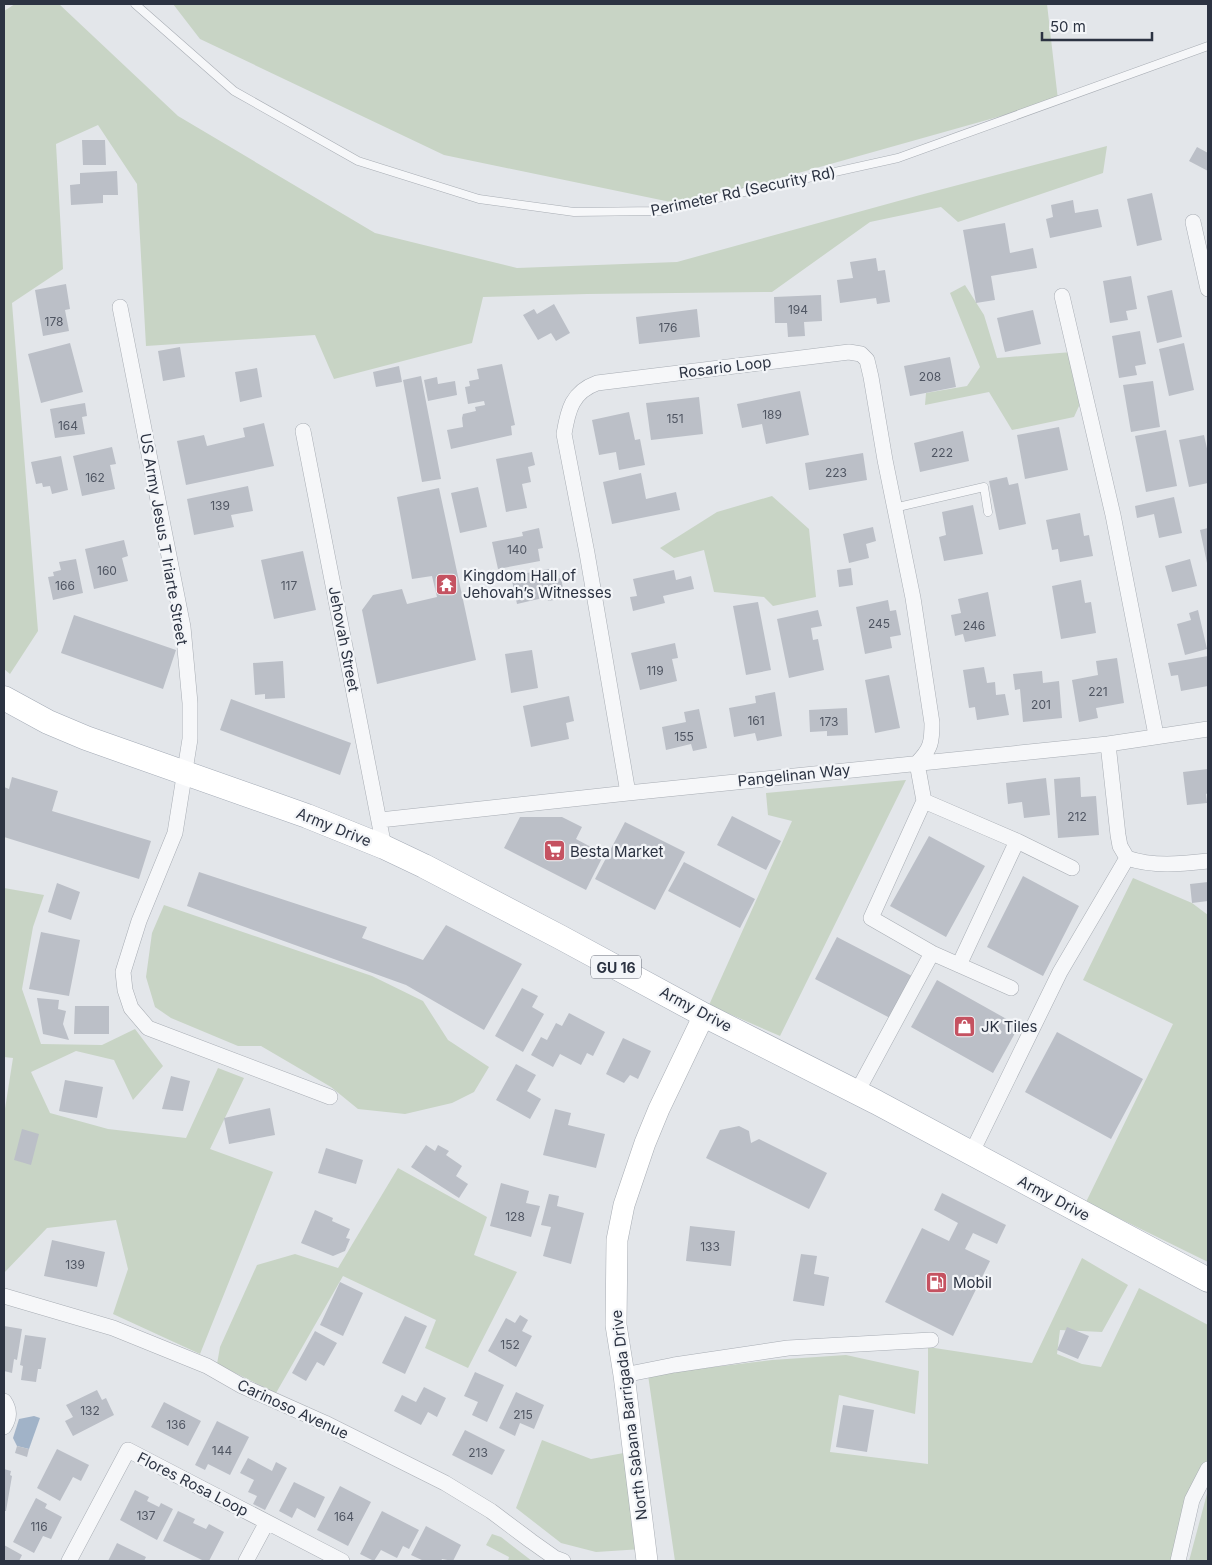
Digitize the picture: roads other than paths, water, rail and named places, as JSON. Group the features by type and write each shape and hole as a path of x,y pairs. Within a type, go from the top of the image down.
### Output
{"main road":[{"name":"Army Drive","path":"4,698 56,726 185,774 307,816 384,848 511,911 704,1015 857,1092 1208,1280"},
{"name":"North Sabana Barrigada Drive","path":"647,1561 616,1325 617,1240 624,1205 645,1143 659,1108 704,1015"}],"street":[{"path":"1193,222 1208,290"},
{"path":"1062,296 1113,515 1156,736"},
{"name":"US Army Jesus T Iriarte Street","path":"120,307 183,627 190,703 190,739 175,833 140,921 123,972 125,990 131,1008 148,1028 330,1098"},
{"name":"Rosario Loop","path":"628,793 564,434 572,402 581,392 597,383 849,352 861,354 867,360 894,508 913,598 932,723 932,742 926,754 917,763"},
{"name":"Jehovah Street","path":"303,431 384,848"},
{"name":"Pangelinan Way","path":"380,820 1108,744 1208,729"},
{"path":"1108,744 1118,835 1120,846 1127,858 1138,862 1156,864 1208,861"},
{"path":"917,763 924,801 871,918 932,953 1011,988"},
{"path":"924,801 1017,841 1072,868"},
{"path":"959,965 1017,841"},
{"path":"970,1154 1060,972 1127,858"},
{"path":"857,1092 932,953"},
{"name":"Carinoso Avenue","path":"4,1296 113,1328 207,1366 242,1386 324,1423 445,1483 490,1511 555,1558 563,1561"},
{"path":"624,1375 788,1348 930,1340"},
{"path":"4,1401 9,1414 8,1421 4,1426"},
{"name":"Flores Rosa Loop","path":"69,1561 128,1450 342,1561"},
{"path":"1178,1561 1192,1500 1208,1469"},
{"path":"246,1561 267,1522"}],"lane":[{"name":"Perimeter Rd (Security Rd)","path":"135,4 234,90 358,161 479,199 574,212 658,211 898,158 1208,46"},
{"path":"894,508 984,488 988,512"}],"water":[{"path":"34,1416 40,1418 29,1449 17,1446 13,1438 19,1419"}],"place":[{"name":"Kingdom Hall of Jehovah’s Witnesses","path":"447,584"},
{"name":"Besta Market","path":"554,851"},
{"name":"JK Tiles","path":"965,1026"},
{"name":"Mobil","path":"937,1282"}]}
